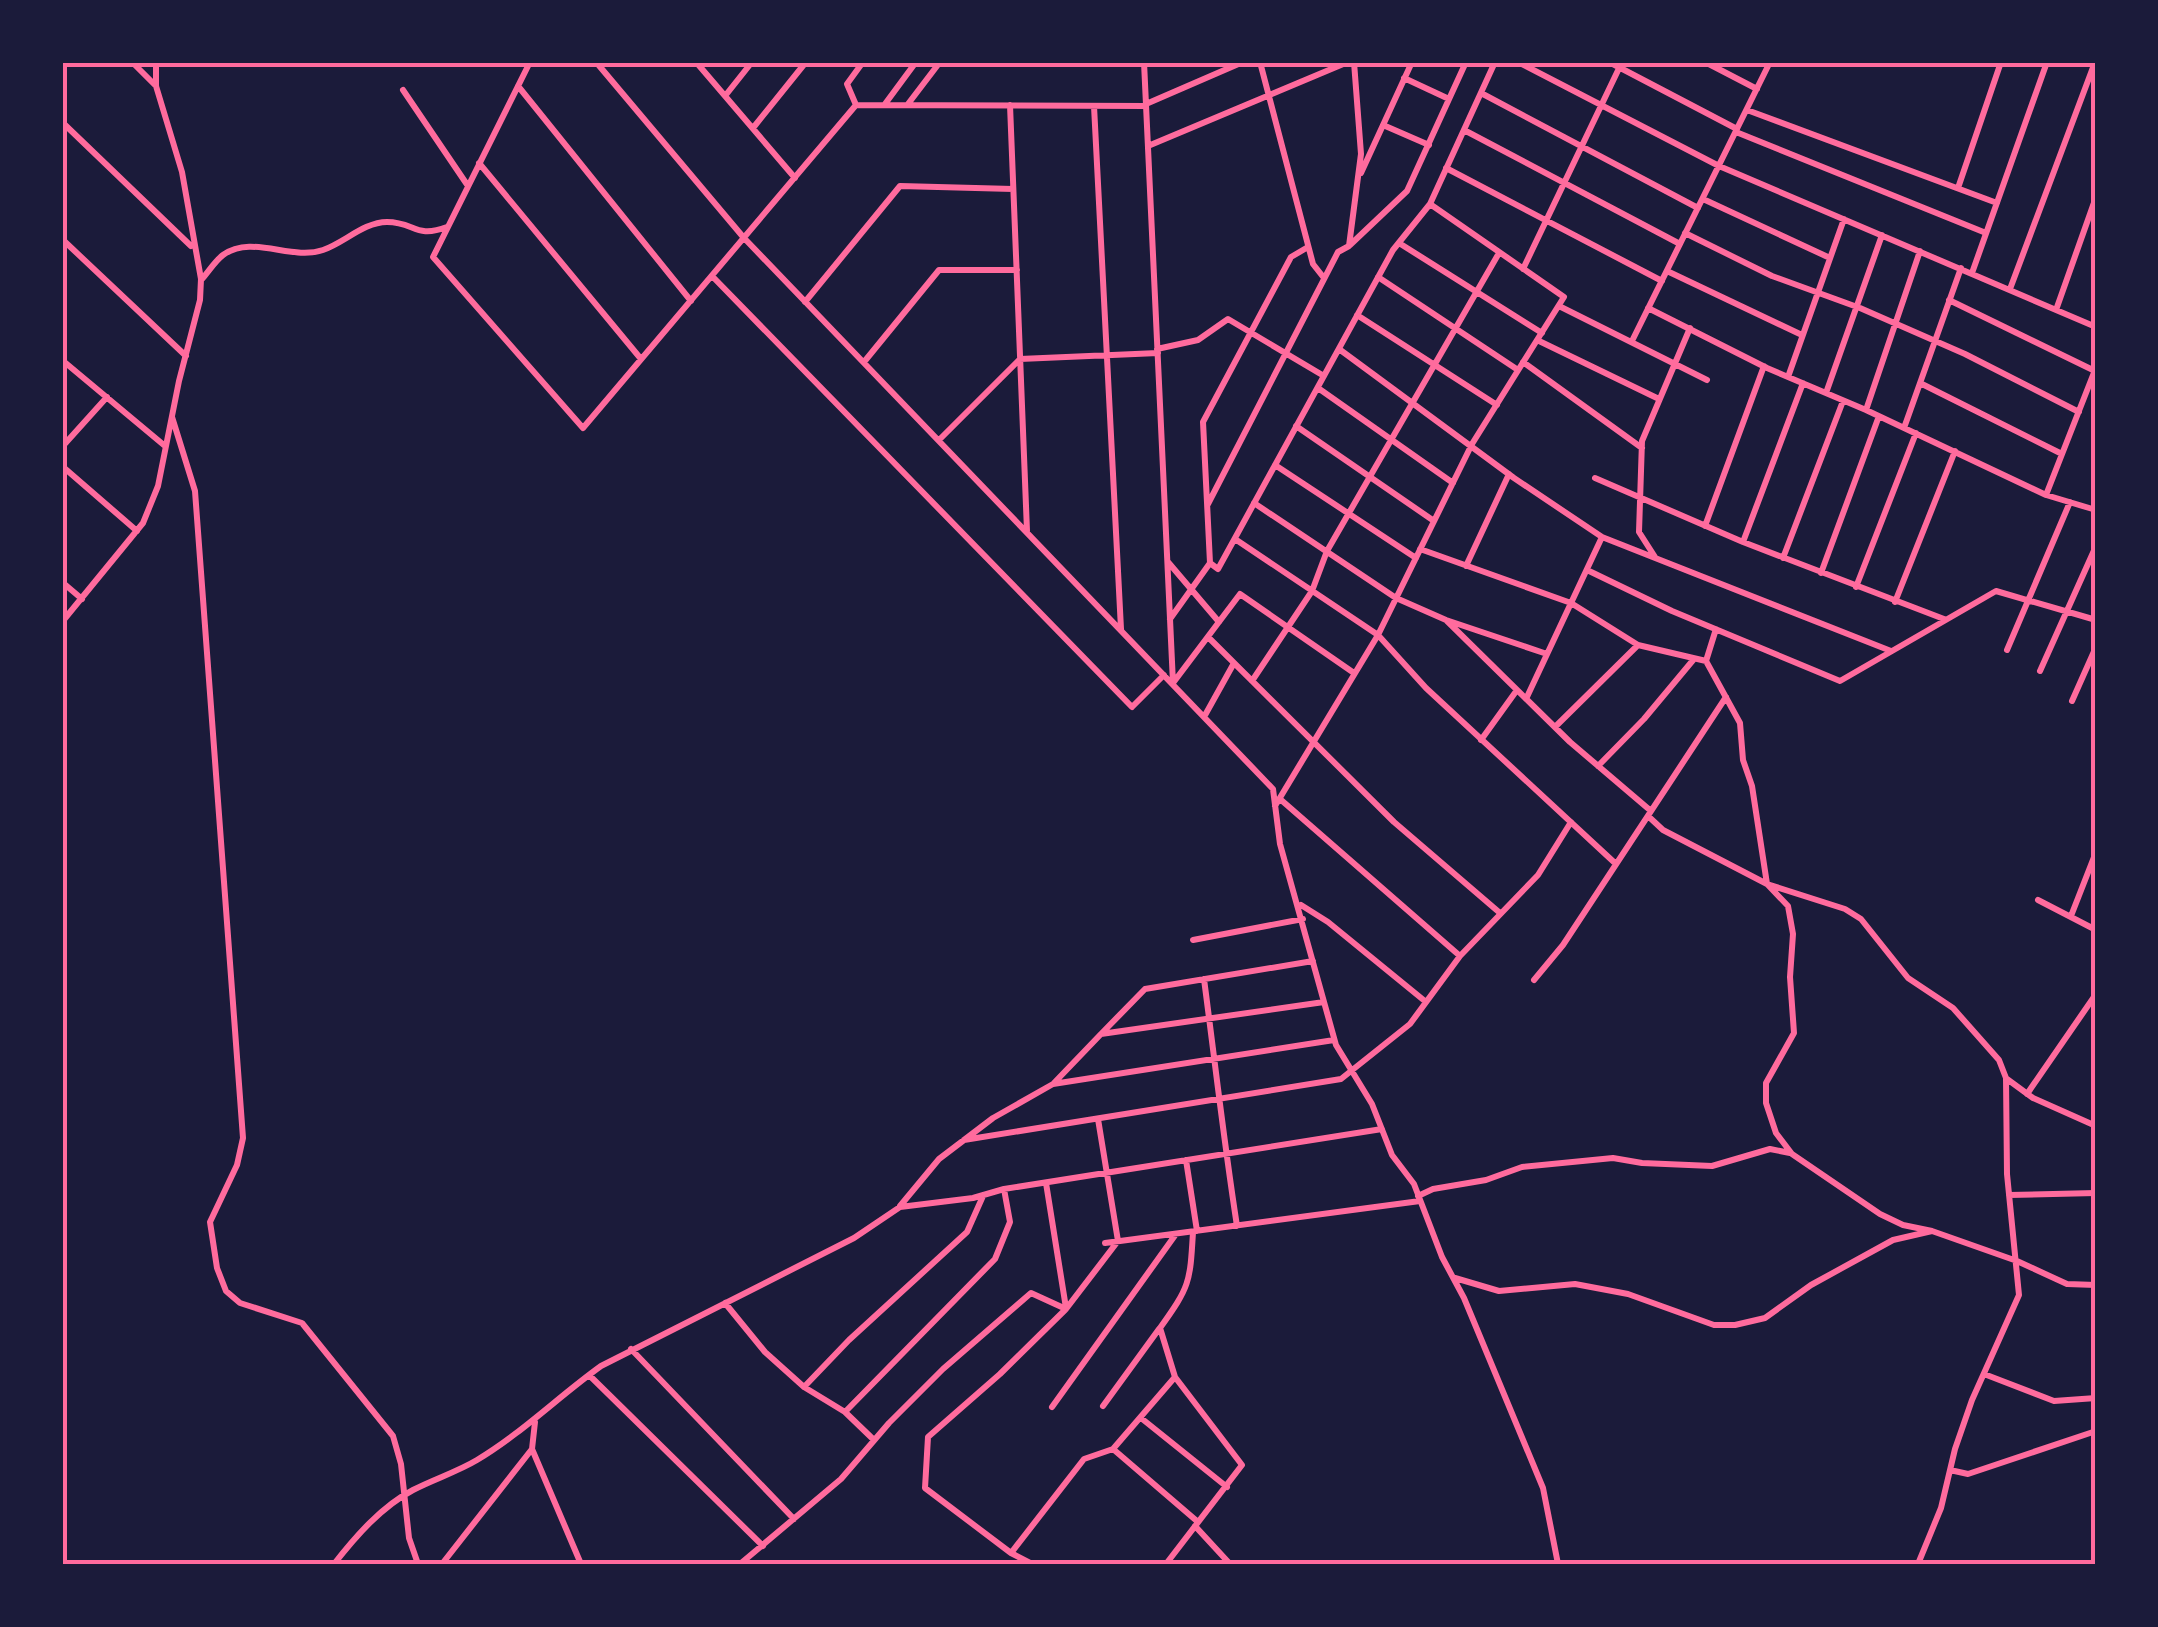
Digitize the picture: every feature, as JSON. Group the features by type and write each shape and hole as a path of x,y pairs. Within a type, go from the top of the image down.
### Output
{"street":[{"path":"132,62 156,86"},
{"path":"62,622 138,531 158,486 200,300 201,280 182,172 156,86 156,62"},
{"path":"530,62 434,257 583,428 856,105"},
{"path":"596,62 744,238 1204,717 1272,790 1278,802 1460,956"},
{"path":"696,62 795,178"},
{"path":"725,96 752,62"},
{"path":"753,128 806,62"},
{"path":"856,105 847,84 863,62"},
{"path":"884,105 916,62"},
{"path":"907,105 940,62"},
{"path":"1144,62 1172,684"},
{"path":"856,105 1146,105 1244,62"},
{"path":"1260,62 1313,264 1324,278"},
{"path":"1358,178 1412,62"},
{"path":"1208,506 1338,252 1407,191 1466,62"},
{"path":"1210,563 1218,568 1378,278 1430,204 1495,62"},
{"path":"1518,62 1719,166 2096,326"},
{"path":"1609,62 1737,130 1986,234"},
{"path":"1704,62 1757,90"},
{"path":"1632,341 1770,62"},
{"path":"1958,188 2002,62"},
{"path":"1972,273 2046,62"},
{"path":"2010,289 2095,62"},
{"path":"1148,146 1354,65 1361,154 1349,246"},
{"path":"1523,269 1621,65"},
{"path":"1404,78 1449,99"},
{"path":"518,86 691,301"},
{"path":"404,90 468,186"},
{"path":"1481,93 1698,208"},
{"path":"1010,106 1028,532"},
{"path":"1094,106 1121,630"},
{"path":"1747,110 1997,203"},
{"path":"62,122 193,248"},
{"path":"1383,124 1428,144"},
{"path":"1464,130 1680,244"},
{"path":"479,163 641,358"},
{"path":"1446,168 1662,281"},
{"path":"805,302 900,186 1014,189"},
{"path":"2056,310 2096,197"},
{"path":"1703,199 1830,258"},
{"path":"1430,204 1564,297 1472,444 1378,635 1278,802 1280,844 1334,1040 1353,1070 1392,1156 1414,1184 1543,1488 1558,1564"},
{"path":"1788,376 1844,219"},
{"path":"201,280 225,254 245,247 308,254 384,222 423,233 448,227"},
{"path":"1686,233 1772,276 1934,341 2079,412"},
{"path":"1826,393 1882,235"},
{"path":"62,239 186,356"},
{"path":"1399,243 1539,336 1659,400"},
{"path":"1170,619 1210,563 1203,422 1291,256 1308,247"},
{"path":"1866,410 1920,251"},
{"path":"1252,681 1312,590 1327,552 1500,252"},
{"path":"1904,428 1961,268"},
{"path":"864,362 939,270 1017,270"},
{"path":"1666,271 1802,335"},
{"path":"712,276 1132,707 1164,675"},
{"path":"1378,278 1518,370"},
{"path":"1949,300 2095,371 2046,494"},
{"path":"1558,306 1706,380"},
{"path":"1648,308 1764,366 2046,494 2096,510"},
{"path":"1358,315 1497,404"},
{"path":"939,440 1020,359 1157,351 1198,340 1228,319 1324,376"},
{"path":"1656,558 1639,532 1642,448 1690,328"},
{"path":"1339,349 1602,537 1891,651"},
{"path":"62,360 166,447"},
{"path":"1524,362 1642,448"},
{"path":"1705,526 1764,366"},
{"path":"1743,542 1803,383"},
{"path":"1920,383 2062,454"},
{"path":"1318,388 1452,483"},
{"path":"62,447 106,397"},
{"path":"1783,558 1843,400"},
{"path":"1821,573 1879,416"},
{"path":"172,417 196,491 243,1138 237,1165 210,1222 217,1268 226,1291 240,1304 302,1323 372,1405 393,1436 401,1464 409,1538 418,1564"},
{"path":"1296,426 1434,521"},
{"path":"1856,587 1916,433"},
{"path":"1896,602 1954,451"},
{"path":"1275,465 1416,558"},
{"path":"62,466 138,531"},
{"path":"1466,566 1509,474"},
{"path":"1594,478 1743,542 1946,620"},
{"path":"2007,650 2070,502"},
{"path":"1254,503 1396,598 1446,620 1547,654"},
{"path":"1526,699 1602,537"},
{"path":"1235,539 1378,635 1426,688 1616,864"},
{"path":"2040,672 2096,546"},
{"path":"1420,549 1571,604 1638,644 1706,661"},
{"path":"1167,562 1219,622"},
{"path":"1587,570 1840,681 1996,591 2096,620"},
{"path":"62,582 82,598"},
{"path":"1172,684 1240,594 1354,673"},
{"path":"1446,620 1650,813 1663,830 1767,884 1845,910 1862,920 1908,978 1953,1008 1998,1060 2006,1078 2005,1139 2018,1295 1954,1449 1941,1508 1918,1564"},
{"path":"1716,629 1706,661 1740,724 1757,830 1765,853 1767,884 1788,906 1794,934 1790,977 1794,1033 1766,1083 1766,1103 1776,1133 1792,1154 1902,1226 1932,1231 2017,1261 2067,1284 2096,1285"},
{"path":"1208,637 1394,822 1500,913"},
{"path":"1555,727 1638,644"},
{"path":"2072,701 2096,647"},
{"path":"1598,766 1644,720 1694,658"},
{"path":"1204,717 1234,662"},
{"path":"1482,740 1517,690"},
{"path":"1534,980 1563,945 1726,697"},
{"path":"964,1140 1341,1079 1410,1024 1460,956 1538,875 1571,822"},
{"path":"2071,916 2096,852"},
{"path":"2038,900 2096,930"},
{"path":"1299,904 1328,922 1426,1002"},
{"path":"1193,940 1303,919"},
{"path":"334,1564 388,1506 477,1460 535,1422 588,1375 631,1349 854,1238 900,1207 939,1159 993,1118 1053,1084 1145,990 1314,961"},
{"path":"1204,980 1216,1059 1217,1100 1237,1226"},
{"path":"2028,1094 2096,994"},
{"path":"1101,1034 1324,1002"},
{"path":"1053,1084 1334,1040"},
{"path":"2006,1078 2028,1094 2094,1126"},
{"path":"1032,1564 924,1488 928,1437 1066,1310 1118,1242 1098,1119"},
{"path":"900,1207 1382,1130"},
{"path":"1105,1243 1419,1199 1434,1188 1486,1180 1522,1166 1613,1158 1642,1164 1712,1166 1770,1149 1792,1154"},
{"path":"1102,1406 1186,1292 1195,1231 1186,1160"},
{"path":"1046,1183 1066,1310"},
{"path":"845,1412 996,1259 1010,1222 1004,1189"},
{"path":"2009,1195 2096,1193"},
{"path":"804,1387 849,1340 968,1232 984,1195"},
{"path":"1454,1278 1499,1290 1575,1284 1628,1294 1714,1325 1736,1325 1765,1318 1810,1285 1893,1240 1932,1231"},
{"path":"1052,1407 1176,1234"},
{"path":"740,1564 842,1479 943,1369 1031,1293 1066,1310"},
{"path":"725,1303 765,1352 804,1387 845,1412 874,1441"},
{"path":"1160,1328 1175,1377 1242,1464 1169,1564"},
{"path":"631,1349 794,1519"},
{"path":"1984,1374 2054,1402 2096,1398"},
{"path":"588,1375 763,1546"},
{"path":"1010,1552 1084,1459 1113,1449 1175,1377"},
{"path":"1141,1418 1227,1488"},
{"path":"535,1422 532,1449 582,1564"},
{"path":"1950,1470 1968,1474 2096,1431"},
{"path":"442,1564 532,1449"},
{"path":"1113,1449 1197,1524 1230,1564"},
{"path":"1015,1564 1022,1558"}]}
